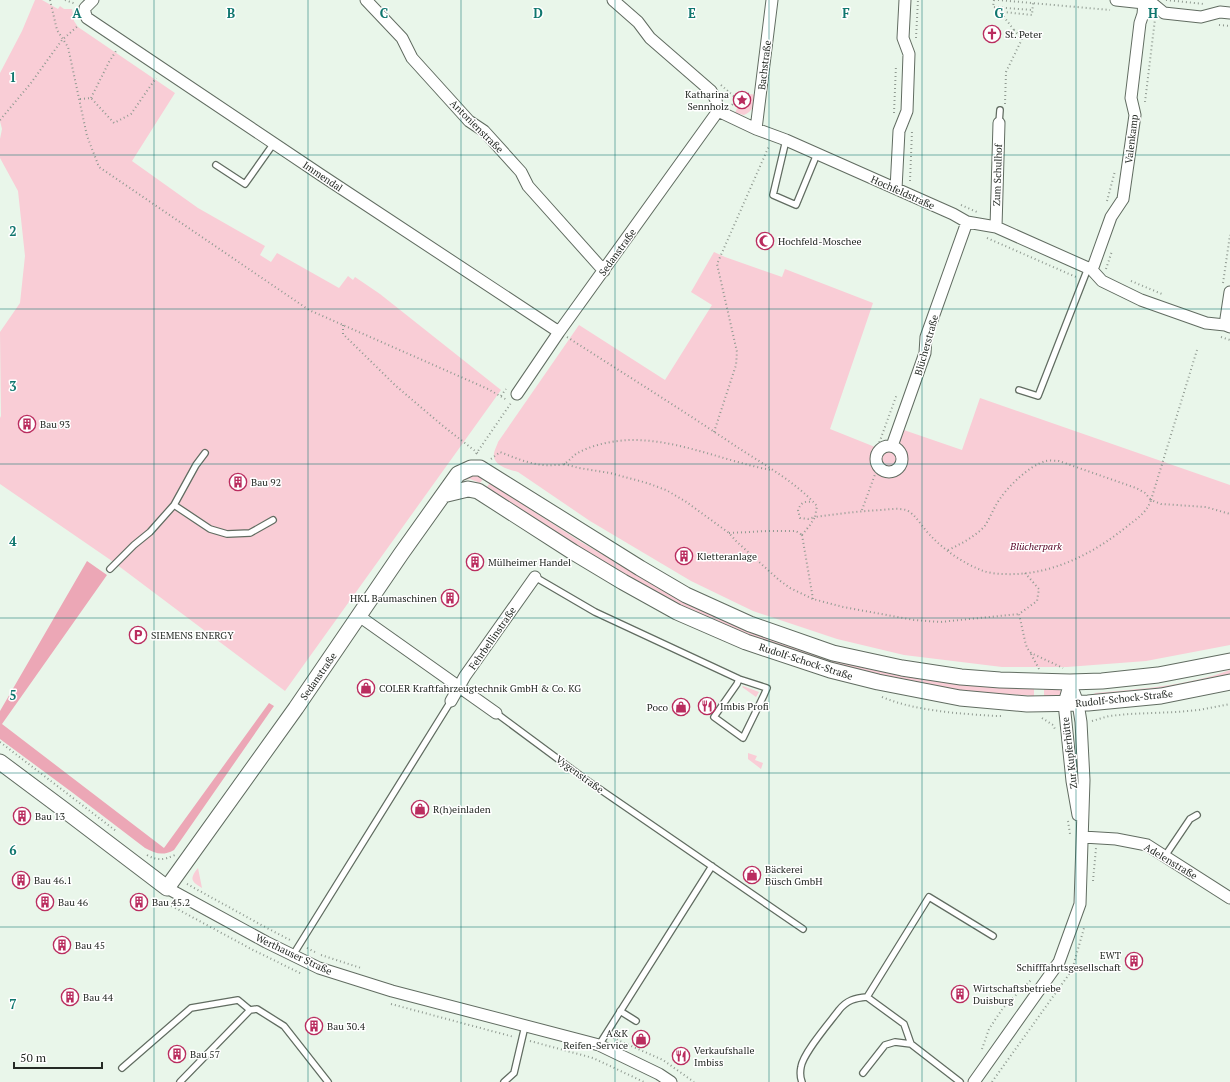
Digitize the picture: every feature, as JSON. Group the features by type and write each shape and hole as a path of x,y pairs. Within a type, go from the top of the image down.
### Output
{"main road":[{"name":"Sedanstraße","path":"167,888 296,708 458,474 471,468"},
{"name":"Rudolf-Schock-Straße","path":"471,468 480,468 686,595 757,626 833,653 902,668 961,677 1000,680 1068,676 1102,681 1158,675 1230,662"},
{"name":"Rudolf-Schock-Straße","path":"443,495 468,489 478,491 623,582 677,612 746,642 830,670 893,686 960,698 1027,704 1071,703 1161,696 1230,682"},
{"name":"Werthauser Straße","path":"0,762 167,888"}],"street":[{"path":"87,18 85,8 93,0"},
{"name":"Antonienstraße","path":"366,0 402,38 412,58 469,121 484,131 521,172 528,186 604,271"},
{"path":"613,0 638,22 650,38 711,91 722,113"},
{"name":"Bachstraße","path":"756,129 772,0"},
{"path":"896,189 898,131 907,111 909,54 903,38 905,0"},
{"path":"1116,0 1143,8 1153,4 1164,14 1201,17 1220,12 1230,13"},
{"name":"Valenkamp","path":"1090,269 1111,217 1123,199 1135,115 1131,98 1143,8"},
{"name":"Immendal","path":"87,18 560,332"},
{"name":"Sedanstraße","path":"514,398 604,271 722,113"},
{"name":"Hochfeldstraße","path":"722,113 953,214 966,222 996,227 1090,269 1102,281 1141,300 1206,323 1228,326"},
{"name":"Zum Schulhof","path":"996,227 999,123"},
{"name":"Blücherstraße","path":"894,441 925,353 926,337 966,222"},
{"path":"1226,290 1228,326"},
{"path":"894,441 902,454 902,462 898,469 892,472 884,471 878,466 876,457 880,449 894,441"},
{"name":"Fehrbellinstraße","path":"451,701 465,676 535,577"},
{"name":"Vygenstraße","path":"359,616 496,713"},
{"name":"Zur Kupferhütte","path":"1068,676 1071,703 1072,781 1083,837"},
{"name":"Zur Kupferhütte","path":"974,1082 1059,962 1080,904 1084,780 1081,722 1071,703"},
{"name":"Adelenstraße","path":"1083,837 1116,839 1147,844 1230,898"},
{"name":"Werthauser Straße","path":"167,888 266,942 319,968 392,991 599,1045 659,1074 671,1082"}],"lane":[{"path":"999,123 1000,110"},
{"path":"786,140 773,195 796,205 816,154"},
{"path":"216,165 245,184 274,143"},
{"path":"1019,390 1038,396 1084,280 1090,269"},
{"path":"110,568 150,532 174,505 196,465 205,453"},
{"path":"174,505 210,529 227,534 250,533 273,520"},
{"path":"535,577 595,612 739,679 766,688 743,738 714,717 739,679"},
{"path":"293,955 451,701"},
{"name":"Vygenstraße","path":"496,713 585,778 803,929"},
{"path":"1165,856 1190,819 1197,815"},
{"path":"599,1045 712,866"},
{"path":"867,997 930,897 993,936"},
{"path":"802,1082 800,1077 801,1065 808,1052 844,1003 851,1000 867,997 904,1024 911,1044"},
{"path":"122,1068 191,1008 238,1000 250,1010"},
{"path":"180,1082 250,1010 257,1008 284,1026 328,1082"},
{"path":"620,1011 636,1020"},
{"path":"504,1082 514,1073 525,1026"},
{"path":"863,1074 885,1045 895,1042 911,1044 960,1082"}],"path":[{"path":"50,0 57,30 62,40 68,47 87,136 99,167 309,310 324,318 344,325 488,389 514,398 476,452 396,386 343,334 344,325"},
{"path":"994,0 993,7 1032,10"},
{"path":"998,0 1111,10"},
{"path":"1165,0 1208,5"},
{"path":"1005,99 1006,72 1022,39 1004,17 1004,12 1032,14 1033,3"},
{"path":"1143,8 1155,18 1145,102"},
{"path":"0,120 31,83 62,40 87,18"},
{"path":"1215,24 1230,26"},
{"path":"1008,35 1014,30"},
{"path":"91,98 116,50"},
{"path":"894,118 896,63"},
{"path":"91,98 114,123 131,114 157,77"},
{"path":"722,113 737,99 752,92"},
{"path":"79,99 91,98"},
{"path":"714,432 737,359 737,352 717,264 770,143"},
{"path":"1107,201 1114,171"},
{"path":"897,176 910,182"},
{"path":"981,235 1084,280"},
{"path":"1226,290 1230,235"},
{"path":"1106,270 1112,250"},
{"path":"560,332 772,470 817,506 815,517 802,535 813,599"},
{"path":"1217,335 1230,340"},
{"path":"813,502 806,501 801,504 798,510 800,518 808,519 862,511 900,509 908,511 914,516 930,536 968,564 982,571 998,574 1025,573 1052,568 1074,560 1116,535 1145,512 1151,500 1197,350"},
{"path":"564,464 574,455 584,450 611,442 630,440 695,449 758,468 772,470"},
{"path":"878,446 894,441"},
{"path":"490,460 500,452 537,464 564,464 610,473 666,490 685,501 729,533 737,542 790,588 813,599 842,606 914,620 940,622 1019,614 1037,601 1039,589 1025,573"},
{"path":"948,550 977,534 985,525 996,504 1009,488 1024,474 1037,465 1047,461 1058,461 1136,488 1145,493 1151,500 1161,504 1206,507 1230,514"},
{"path":"862,511 878,466"},
{"path":"729,533 768,531 796,532 802,535"},
{"path":"1019,614 1027,648 1040,670"},
{"path":"1031,653 1068,676"},
{"path":"1032,670 1044,670"},
{"path":"1059,670 1068,676"},
{"path":"1090,722 1109,716 1199,710 1230,704"},
{"path":"1040,716 1053,725 1055,732"},
{"path":"0,742 120,834"},
{"path":"1068,821 1070,836"},
{"path":"144,853 154,859 166,859 177,854"},
{"path":"184,882 265,927 322,956 364,969"},
{"path":"979,1056 989,1029 1003,1008 1033,978"},
{"path":"605,1034 663,1060 694,1082"}],"green space":[{"path":"35,0 42,0 58,9 60,6 64,9 72,9 74,21 78,27 175,93 132,161 198,208 265,246 260,255 271,262 277,253 339,288 348,276 353,280 355,277 380,294 501,390 285,691 112,561 0,484 0,332 20,303 25,256 18,191 0,158 0,139 2,129 0,121 0,73 22,31"},
{"path":"751,94 756,96 751,110 744,115 735,113 738,106 743,106 746,104 749,95"},
{"name":"Blücherpark","path":"714,252 782,277 785,269 873,303 830,429 880,449 876,459 878,467 882,471 892,472 900,466 901,455 897,448 898,428 962,450 980,398 1230,485 1230,645 1146,661 1067,667 1002,667 904,655 837,639 753,611 691,581 590,521 518,472 503,467 497,463 494,455 498,442 579,325 665,380 712,305 691,292"},
{"path":"886,451 892,451 897,456 895,465 892,467 886,467 881,462 881,456"},
{"path":"472,475 476,475 483,479 480,483 470,479 463,480"},
{"path":"490,483 581,542 654,584 749,630 1034,688 1034,696 961,691 919,684 833,665 712,621 651,591 579,547 486,488"},
{"path":"1230,670 1230,674 1197,683 1145,691 1093,696 1095,693 1146,688 1197,680"},
{"path":"743,686 759,692 756,697 742,687"},
{"path":"1044,688 1052,688 1062,691 1061,696 1044,697"},
{"path":"748,753 757,756 755,760 763,763 761,769 748,759"},
{"path":"198,868 202,888 192,879"}],"shaded area":[{"path":"87,561 107,575 2,724 164,848 269,703 274,706 174,850 163,854 153,852 145,848 0,739 0,711"}],"place":[{"name":"St. Peter","path":"992,34"},
{"name":"Katharina Sennholz","path":"742,100"},
{"name":"Hochfeld-Moschee","path":"765,241"},
{"name":"Bau 93","path":"27,424"},
{"name":"Bau 92","path":"238,482"},
{"name":"Kletteranlage","path":"684,556"},
{"name":"Mülheimer Handel","path":"475,562"},
{"name":"HKL Baumaschinen","path":"450,598"},
{"name":"SIEMENS ENERGY","path":"138,635"},
{"name":"COLER Kraftfahrzeugtechnik GmbH & Co. KG","path":"366,688"},
{"name":"Imbis Profi","path":"707,706"},
{"name":"Poco","path":"681,707"},
{"name":"R(h)einladen","path":"420,809"},
{"name":"Bau 13","path":"22,816"},
{"name":"Bäckerei Büsch GmbH","path":"752,875"},
{"name":"Bau 46.1","path":"21,880"},
{"name":"Bau 46","path":"45,902"},
{"name":"Bau 45.2","path":"139,902"},
{"name":"Bau 45","path":"62,945"},
{"name":"EWT Schifffahrtsgesellschaft","path":"1134,961"},
{"name":"Wirtschaftsbetriebe Duisburg","path":"960,994"},
{"name":"Bau 44","path":"70,997"},
{"name":"Bau 30.4","path":"314,1026"},
{"name":"A&K Reifen-Service","path":"641,1039"},
{"name":"Bau 57","path":"177,1054"},
{"name":"Verkaufshalle Imbiss","path":"681,1056"}]}
